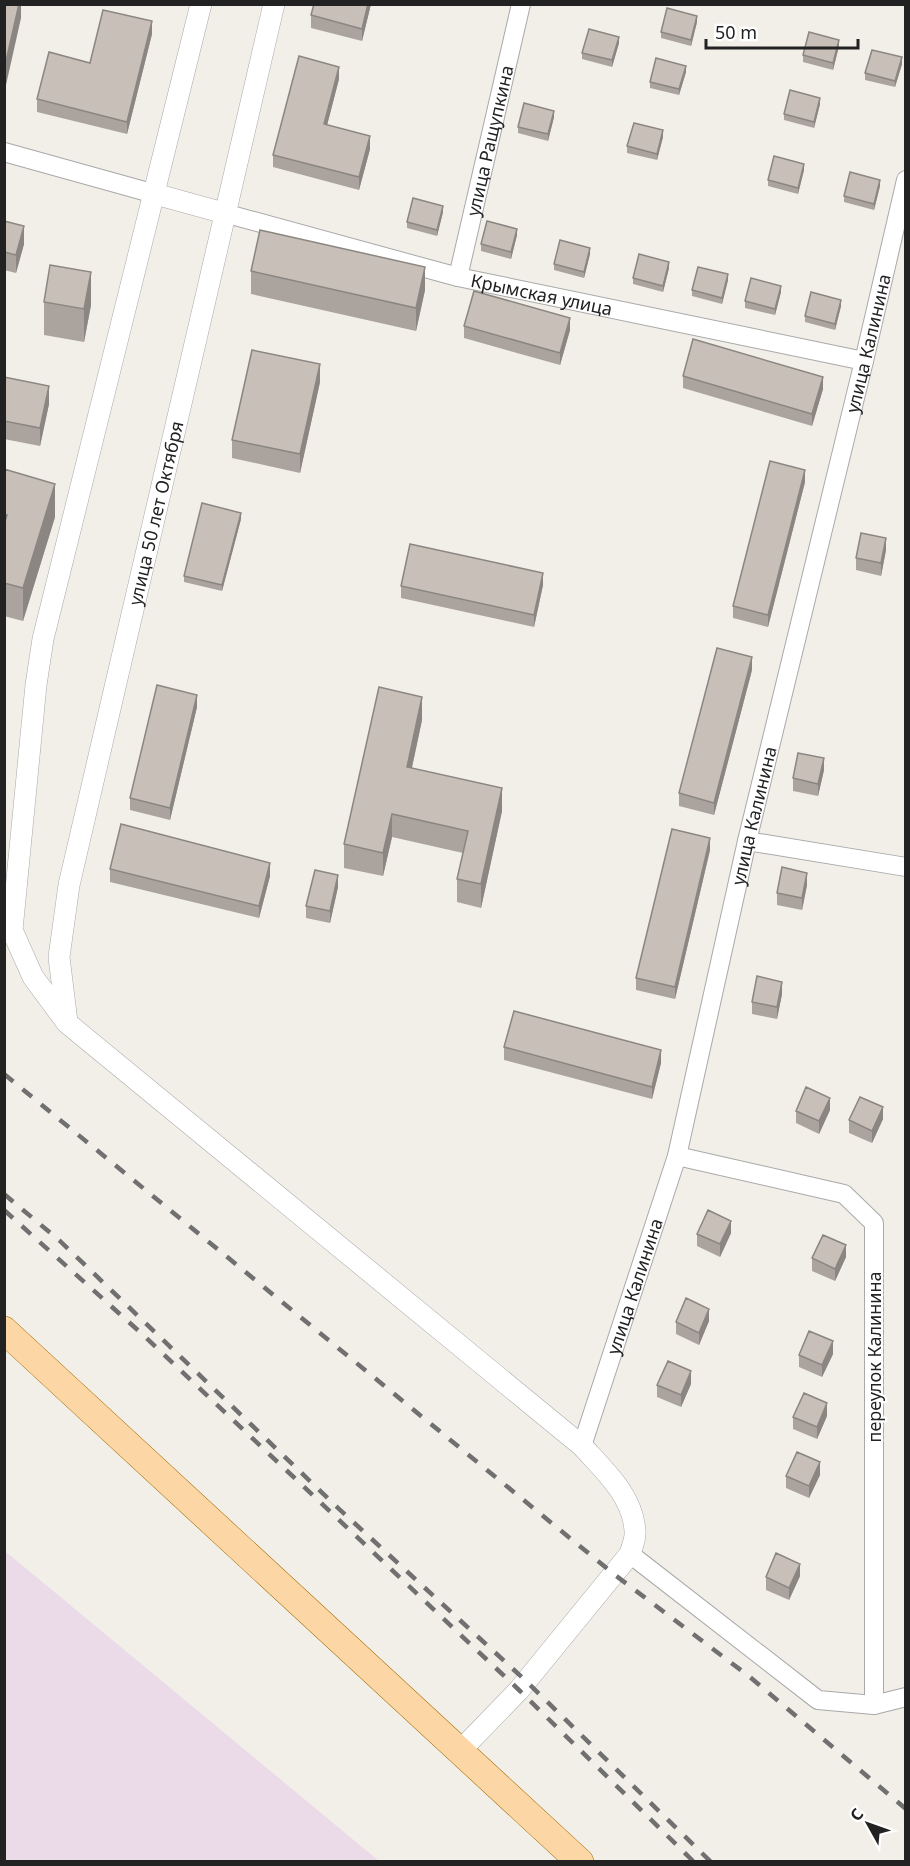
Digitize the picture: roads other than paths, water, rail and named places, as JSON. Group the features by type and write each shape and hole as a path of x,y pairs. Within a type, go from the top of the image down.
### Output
{"main road":[{"path":"4,1330 580,1862"}],"street":[{"path":"201,4 43,639 36,685 12,930 33,977 67,1023 582,1446 613,1479 628,1507 635,1532 630,1554 519,1690 459,1752"},
{"name":"улица 50 лет Октября","path":"67,1023 59,957 69,885 274,4"},
{"name":"улица Ращупкина","path":"458,277 521,4"},
{"path":"4,152 224,213"},
{"name":"улица Калинина","path":"582,1446 677,1156 747,841 906,180"},
{"name":"Крымская улица","path":"224,213 458,277 864,361"},
{"path":"747,841 906,867"},
{"name":"переулок Калинина","path":"677,1156 844,1194 874,1223 874,1705"},
{"path":"630,1554 818,1700 874,1705 906,1697"}],"railway":[{"path":"4,1074 615,1575 750,1677 906,1809"},
{"path":"4,1194 60,1241 338,1508 526,1681 711,1862"},
{"path":"4,1210 141,1333 519,1690 694,1862"}]}
